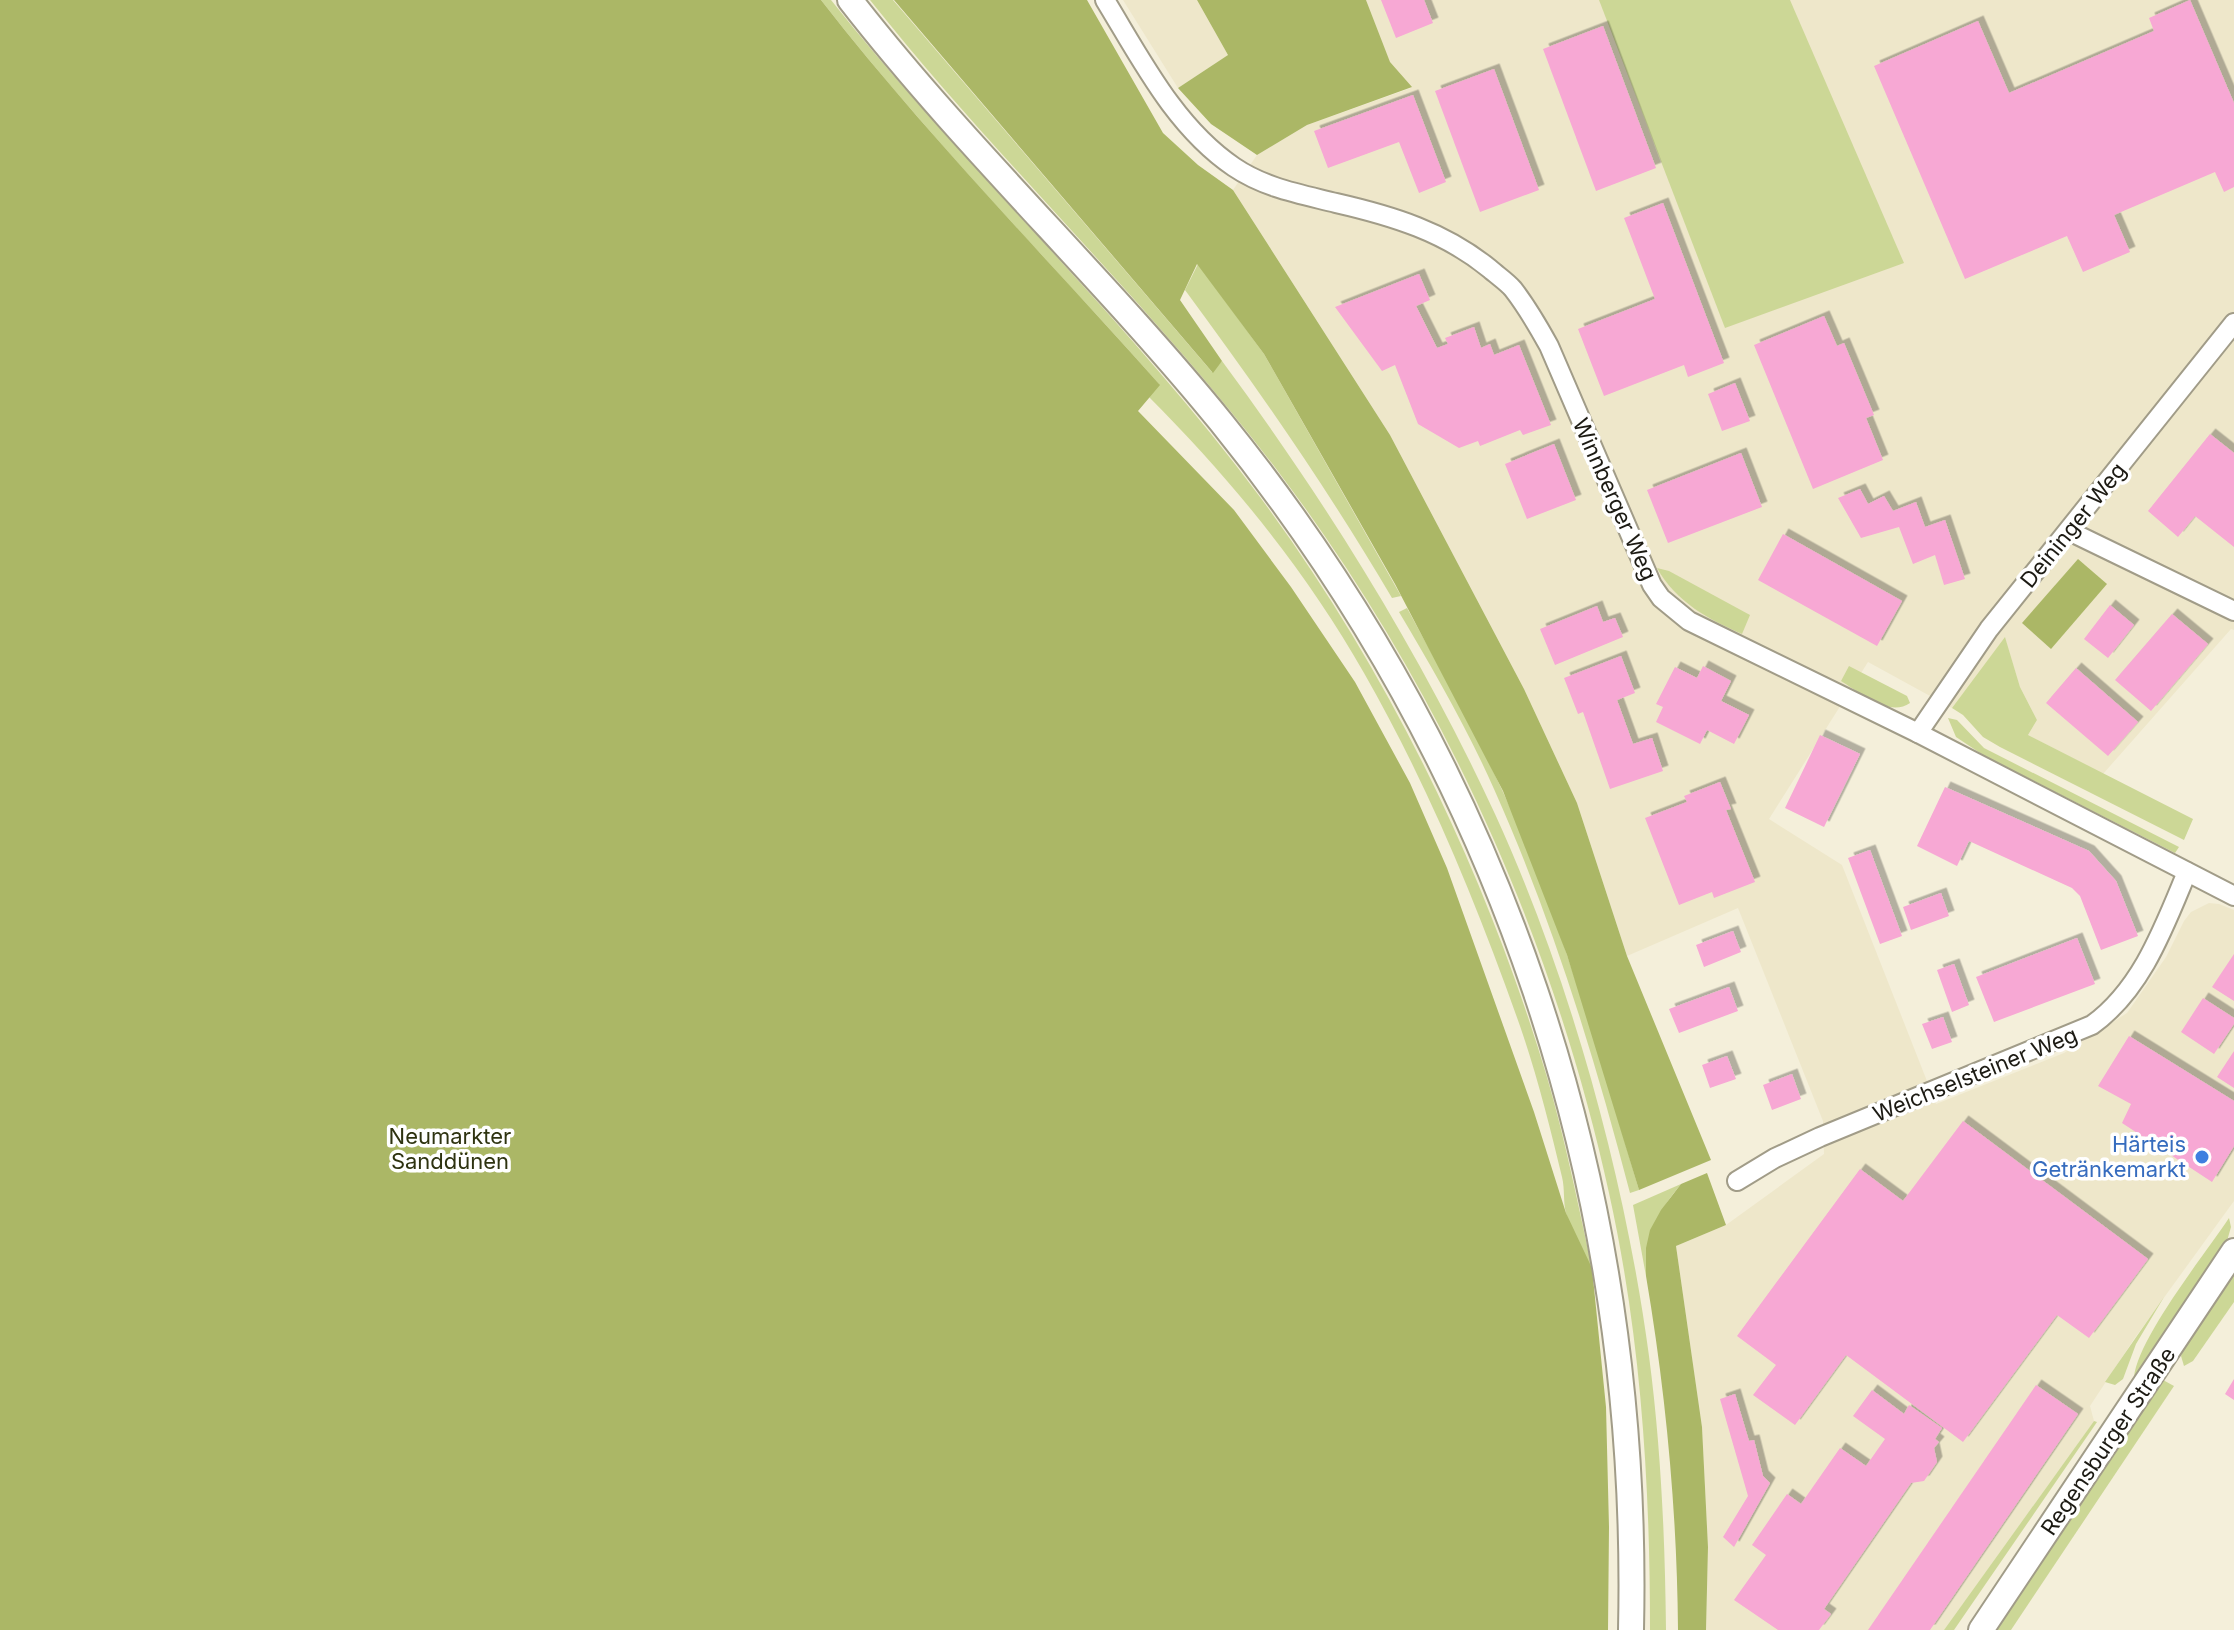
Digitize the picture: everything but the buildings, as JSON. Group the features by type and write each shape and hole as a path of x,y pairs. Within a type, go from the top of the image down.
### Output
{"main road":[{"path":"850,0 953,125 1171,364 1278,496 1383,654 1460,800 1527,968 1549,1035 1593,1195 1611,1294 1625,1424 1631,1532 1631,1630"},
{"name":"Regensburger Straße","path":"1981,1630 2234,1251"}],"street":[{"name":"Winnberger Weg","path":"1105,0 1182,118 1199,139 1234,167 1279,189 1393,216 1433,232 1460,247 1511,287 1549,346 1637,552 1661,598 1703,630 1918,733 2234,896"},
{"name":"Deininger Weg","path":"1918,733 1989,629 2234,323"},
{"path":"2069,531 2234,611"},
{"name":"Weichselsteiner Weg","path":"1737,1181 1791,1150 2092,1025 2121,1000 2137,977 2153,949 2187,872"}],"shaded area":[{"path":"1123,0 1197,0 1228,55 1178,88"},
{"path":"1366,0 2234,0 2234,630 2231,629 2103,774 2028,735 2037,720 2020,687 2005,638 1952,708 1868,662 1769,819 1842,865 1936,1104 2064,1053 2127,1013 2166,957 2191,912 2209,903 2234,910 2234,1201 2134,1339 2090,1406 2094,1421 1944,1630 1706,1630 1708,1547 1702,1427 1676,1246 1726,1225 1824,1154 1823,1121 1738,908 1627,956 1577,803 1524,689 1390,435 1233,190 1257,155 1307,125 1411,88 1390,63"}],"green space":[{"name":"Neumarkter Sanddünen","path":"0,0 821,0 944,147 1160,385 1138,411 1234,510 1291,587 1355,682 1410,783 1447,868 1534,1112 1566,1213 1592,1268 1606,1407 1608,1630 0,1630"},
{"path":"821,0 831,0 937,125 1103,307 1210,432 1307,563 1350,632 1428,774 1494,923 1547,1077 1592,1268 1568,1220 1562,1177 1538,1082 1486,935 1450,846 1409,758 1342,636 1266,528 1149,397 1159,384 944,147"},
{"path":"870,0 893,0 1212,372 1222,361 1299,469 1370,581 1466,754 1522,877 1547,943 1610,1149 1639,1288 1657,1424 1666,1630 1650,1630 1642,1410 1629,1301 1609,1193 1585,1097 1556,1002 1522,908 1483,816 1439,726 1391,639 1280,474 1181,353 971,120"},
{"path":"894,0 1087,0 1163,133 1198,165 1233,190 1390,435 1524,689 1577,803 1627,956 1711,1160 1639,1190 1567,955 1503,791 1395,584 1264,354 1197,264 1180,300 1222,361 1213,373"},
{"path":"1197,0 1366,0 1390,62 1412,87 1307,125 1257,155 1211,124 1178,88 1228,55"},
{"path":"1599,0 1790,0 1904,263 1725,328"},
{"path":"1198,264 1264,354 1401,596 1392,598 1293,441 1185,290"},
{"path":"2078,559 2107,584 2051,649 2022,623"},
{"path":"1657,568 1669,571 1750,615 1742,634 1683,600"},
{"path":"1407,608 1503,792 1544,889 1578,988 1639,1190 1630,1193 1602,1090 1535,888 1473,744 1399,612"},
{"path":"2005,637 2020,687 2037,720 2028,735 2193,819 2184,840 2000,747 1983,737 1963,715 1952,708"},
{"path":"1849,666 1907,696 1910,703 1902,707 1884,706 1865,697 1841,681"},
{"path":"1948,718 1957,720 1984,748 2179,847 2175,853 1983,755 1956,737"},
{"path":"1707,1173 1726,1225 1676,1246 1702,1427 1708,1547 1706,1630 1678,1630 1669,1453 1646,1276 1646,1248 1650,1230 1681,1184"},
{"path":"1681,1184 1665,1206 1650,1237 1646,1276 1633,1205"},
{"path":"2229,1218 2231,1227 2227,1241 2142,1370 2134,1377 2138,1360 2159,1319"},
{"path":"2234,1272 2234,1302 2193,1361 2184,1366 2183,1350"},
{"path":"2164,1297 2136,1344 2123,1379 2115,1385 2105,1382"},
{"path":"2163,1380 2174,1386 2011,1630 1996,1630"},
{"path":"2094,1421 2097,1422 1954,1630 1944,1630"}],"place":[{"name":"Härteis Getränkemarkt","path":"2202,1157"}]}
